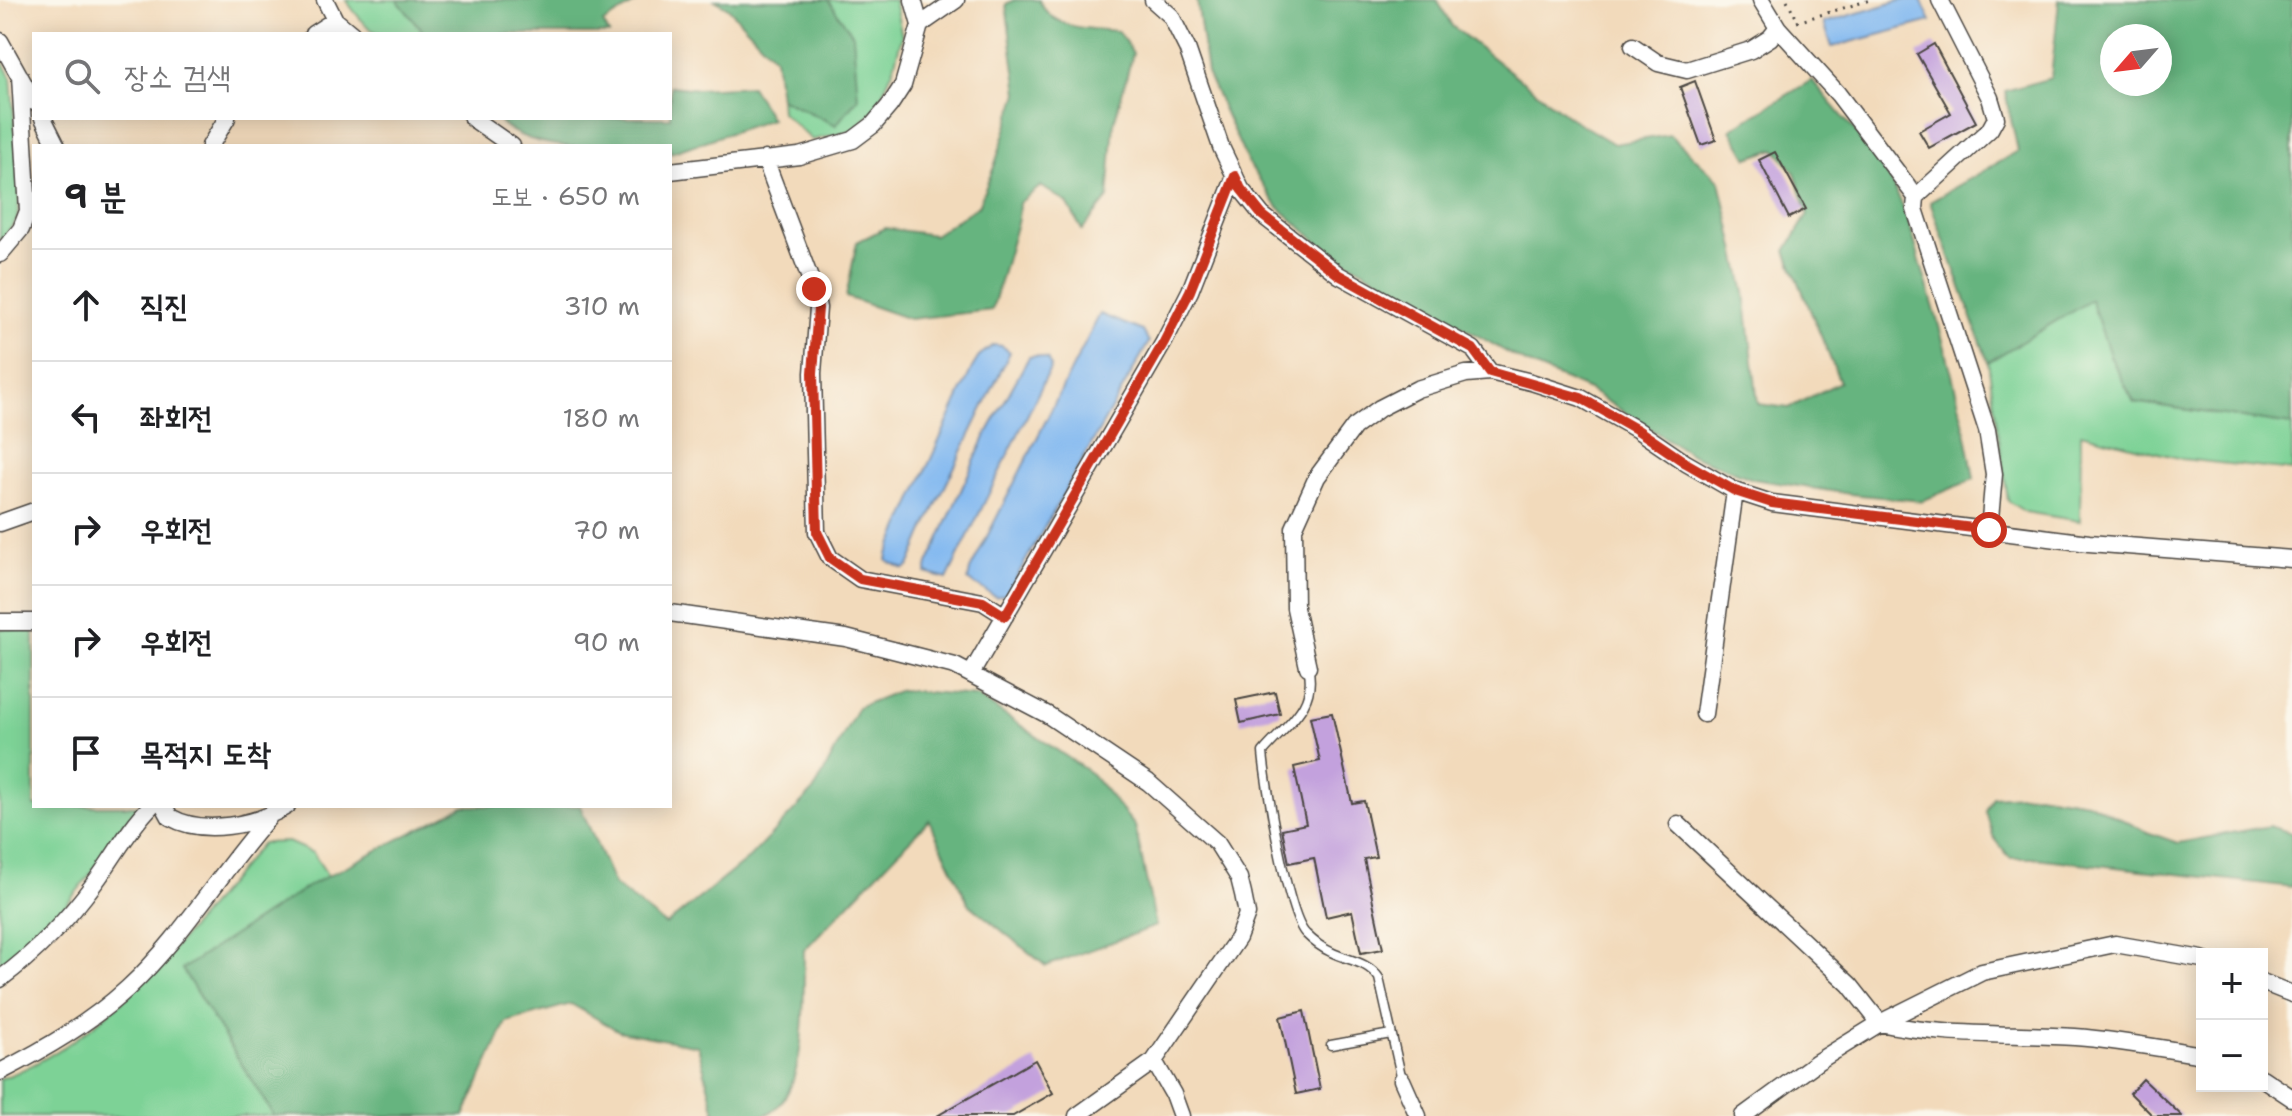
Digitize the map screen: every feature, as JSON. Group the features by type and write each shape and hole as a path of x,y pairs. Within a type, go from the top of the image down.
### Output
{"street":[{"path":"325,0 335,20 350,32"},
{"path":"672,171 799,156 853,140 873,125 903,85 920,25 913,0"},
{"path":"920,25 956,0"},
{"path":"1153,0 1171,16 1187,48 1216,134 1235,176 1241,189 1262,215 1339,275 1473,349 1490,372"},
{"path":"1171,16 1179,0"},
{"path":"1761,0 1778,28 1838,94 1916,197 1915,209 1920,229 1987,430 1994,474 1989,530"},
{"path":"1916,197 1990,129 1996,118 1990,98 1940,0"},
{"path":"316,32 335,20"},
{"path":"1633,46 1658,63 1687,70 1751,50 1770,38 1778,28"},
{"path":"0,41 32,98"},
{"path":"0,254 21,229 28,211 20,76"},
{"path":"44,120 56,144"},
{"path":"211,144 226,120"},
{"path":"475,120 509,144"},
{"path":"765,159 810,277 818,308 813,373 814,509 823,547 843,570 860,579 983,602 1005,616"},
{"path":"971,674 1164,342 1190,291 1235,176"},
{"path":"1308,667 1295,608 1294,528 1317,477 1354,427 1380,408 1417,389 1466,374 1490,372 1581,398 1735,491 1772,503 2089,543 2292,559"},
{"path":"1704,714 1735,491"},
{"path":"0,523 32,512"},
{"path":"672,613 846,638 955,666 1048,715 1148,782 1217,843 1239,878 1247,914 1238,938 1154,1061 1077,1116"},
{"path":"0,622 32,622"},
{"path":"0,979 22,963 57,929 150,808"},
{"path":"165,808 170,817 194,827 269,817"},
{"path":"0,1072 47,1048 128,988 195,910 234,857 269,817 284,808"},
{"path":"1678,824 1850,985 1880,1023 1911,1030 2077,1038 2196,1054"},
{"path":"1743,1116 1817,1062 1880,1023 1982,972 2115,944 2196,958"},
{"path":"2268,984 2292,994"},
{"path":"1154,1061 1173,1094 1181,1116"},
{"path":"1402,1080 1418,1116"},
{"path":"2268,1082 2292,1098"}],"lane":[{"path":"1308,667 1311,689 1307,703 1263,752 1265,776 1292,904 1302,931 1329,952 1372,969 1379,978 1402,1080"},
{"path":"1331,1045 1391,1034"}],"path":[{"path":"1787,0 1798,21"},
{"path":"1778,28 1870,0"}],"green space":[{"path":"346,0 397,0 423,32 376,32 364,23"},
{"path":"397,0 641,0 603,23 608,32 423,32"},
{"path":"715,0 828,0 853,35 858,98 836,125 780,98 775,58 728,8"},
{"path":"828,0 894,0 902,36 893,70 875,110 852,131 812,140 781,112 780,98 836,125 853,35"},
{"path":"1014,0 1039,0 1053,18 1072,26 1118,31 1133,53 1114,123 1108,198 1082,230 1067,203 1041,186 1019,203 1018,219 992,310 909,319 846,297 857,242 885,228 934,235 978,206 1018,93 1006,4"},
{"path":"1197,0 1437,0 1452,26 1569,117 1614,144 1670,135 1720,181 1745,293 1758,404 1789,408 1840,382 1786,251 1808,214 1795,173 1775,149 1748,158 1731,129 1812,80 1875,158 1903,208 1946,352 1974,479 1922,501 1753,479 1692,455 1589,390 1526,363 1326,249 1277,206 1247,161 1207,73"},
{"path":"2059,0 2292,0 2292,425 2134,402 2111,358 2091,300 1988,362 1930,202 2018,151 2005,91 2051,78"},
{"path":"0,57 11,78 20,195 17,219 0,242"},
{"path":"672,86 698,89 751,86 771,119 672,152 672,144 553,144 511,131 498,120 672,120"},
{"path":"2091,299 2111,358 2134,402 2292,425 2292,471 2182,459 2081,433 2080,521 2025,512 2008,501 1988,362"},
{"path":"0,629 32,629 32,808 140,808 59,912 0,966"},
{"path":"901,690 977,696 1092,774 1135,826 1156,926 1046,966 969,904 929,820 804,950 803,1017 796,1069 789,1091 777,1107 761,1116 716,1116 698,1046 619,1031 571,1004 506,1022 464,1116 274,1116 182,969 312,884 459,808 581,808 614,885 666,925 750,857 815,789 858,707"},
{"path":"2037,794 2087,802 2147,832 2178,843 2269,826 2292,833 2292,887 2035,858 2010,858 1993,836 1986,811 1993,797"},
{"path":"288,842 313,853 328,876 182,969 274,1116 0,1116 0,1079 41,1061 113,1010 176,946 262,843"}],"water":[{"path":"1902,0 1921,0 1931,21 1832,47 1824,23"},
{"path":"1100,314 1143,331 1149,342 1007,594 996,597 968,580 970,570"},
{"path":"994,345 1010,352 909,566 904,569 887,561 888,554 972,368 980,355"},
{"path":"1029,357 1047,359 1051,367 947,579 926,573 985,437"}],"building":[{"path":"1934,44 1976,122 1929,148 1919,131 1951,113 1917,54"},
{"path":"1695,81 1716,140 1701,145 1680,87"},
{"path":"1775,152 1806,209 1789,218 1759,160"},
{"path":"1275,692 1280,714 1241,723 1236,700"},
{"path":"1332,713 1352,803 1364,801 1376,857 1364,859 1383,949 1361,953 1352,911 1326,917 1314,858 1289,863 1282,829 1306,824 1294,767 1320,761 1310,717"},
{"path":"1304,1011 1320,1089 1296,1094 1280,1017"},
{"path":"1035,1060 1053,1093 1013,1116 937,1116"},
{"path":"2143,1079 2182,1116 2153,1116 2130,1093"}],"route":[{"path":"814,289 818,308 813,373 814,509 823,547 843,570 860,579 983,602 1005,616 1164,342 1190,291 1235,176 1241,189 1262,215 1339,275 1473,349 1490,372 1581,398 1735,491 1772,503 1989,530"}]}
